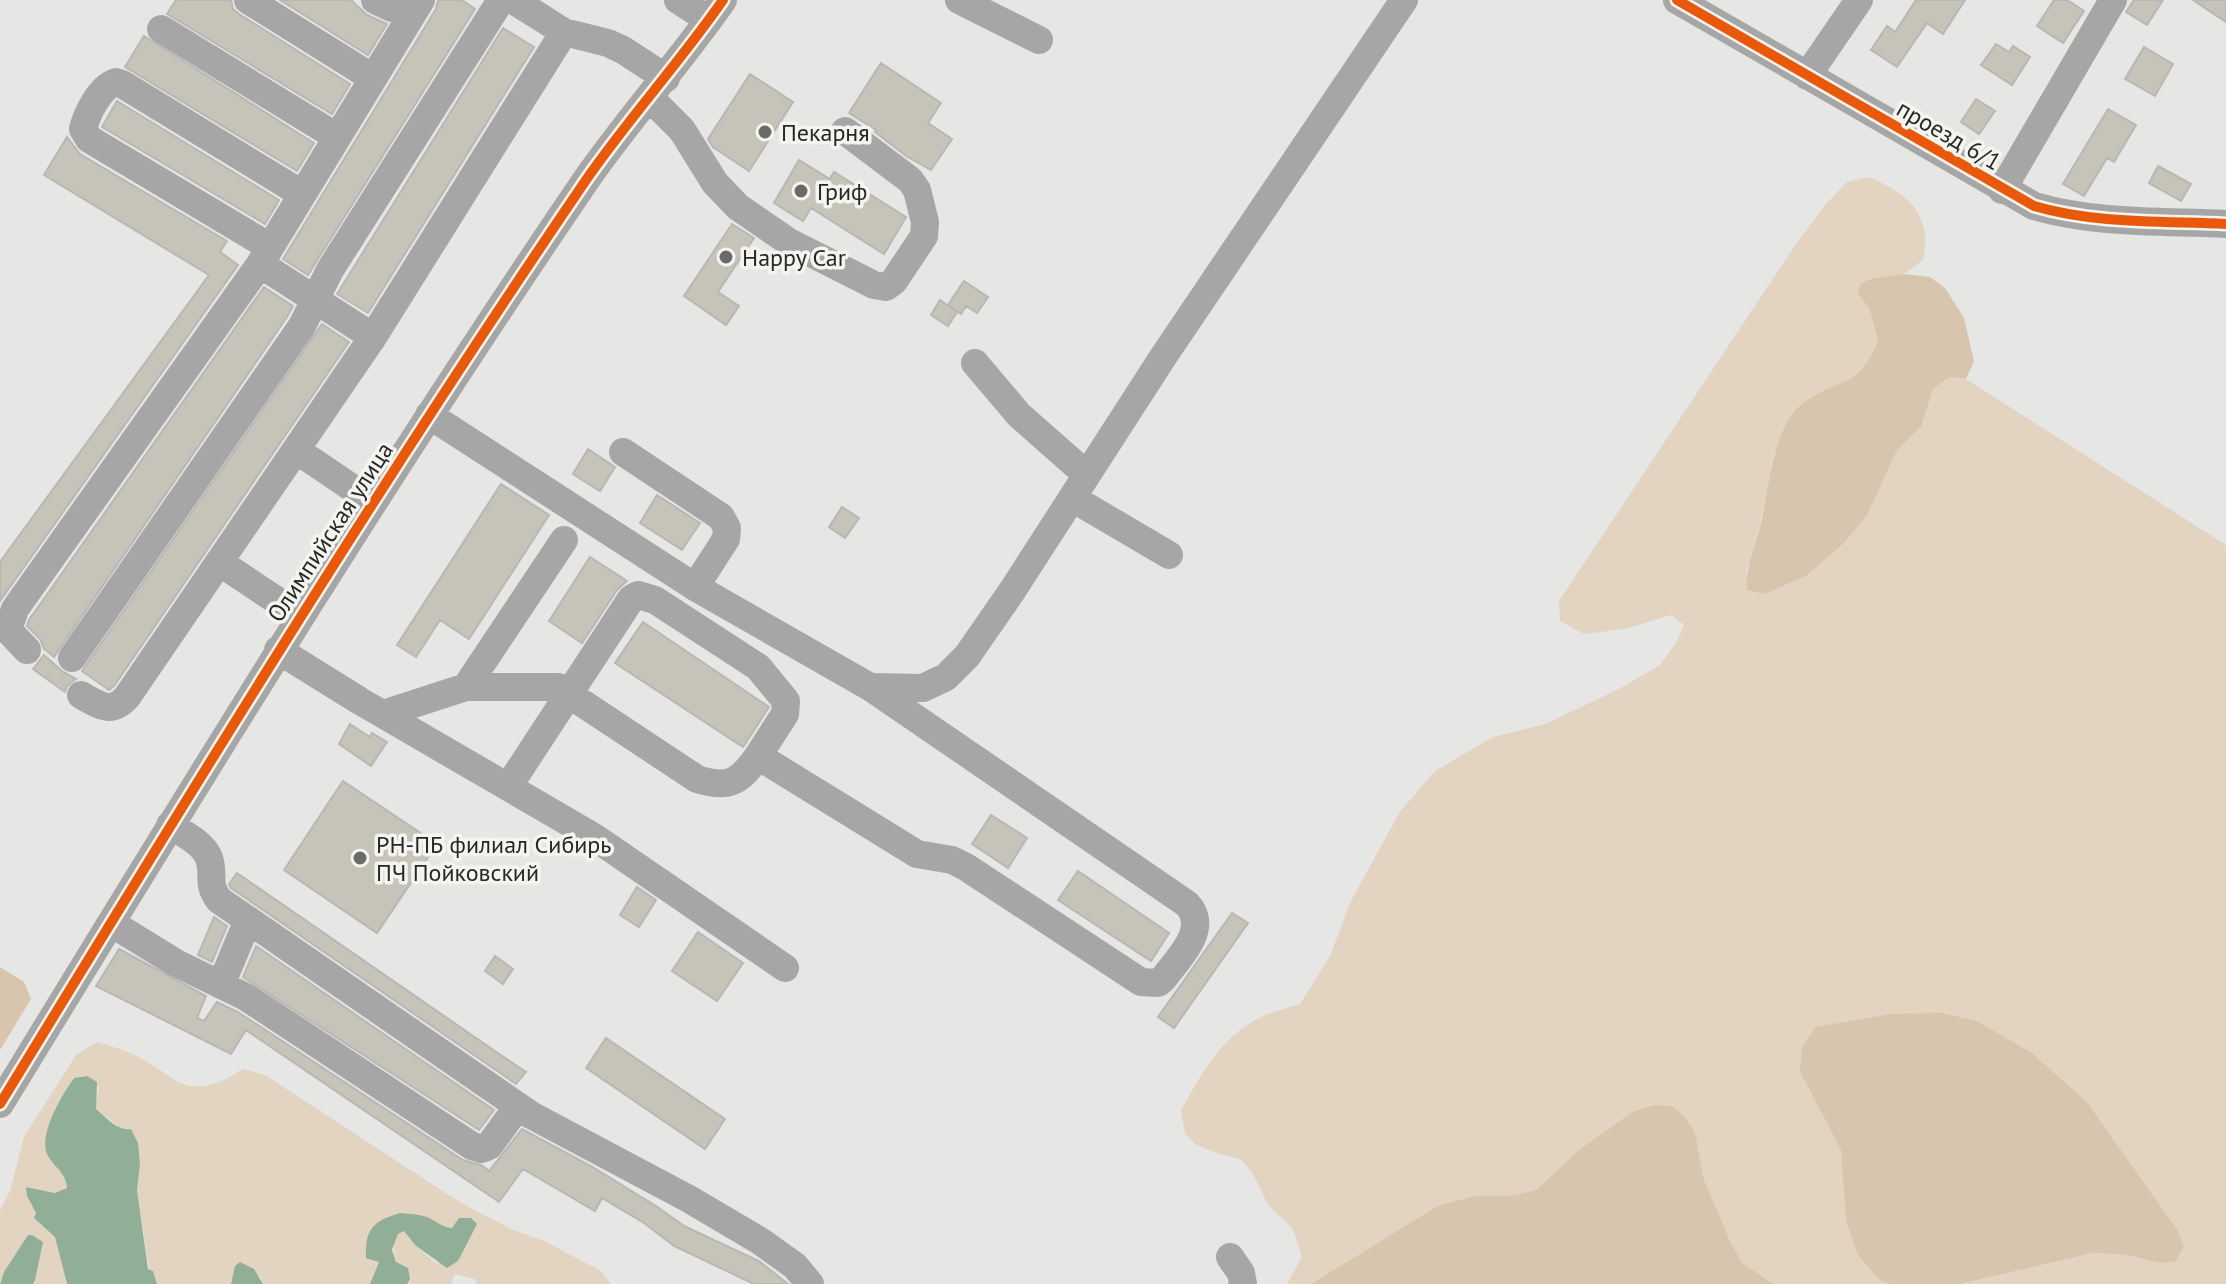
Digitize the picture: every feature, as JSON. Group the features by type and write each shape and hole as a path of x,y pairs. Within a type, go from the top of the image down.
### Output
{"street":[{"path":"248,0 373,78"},
{"path":"375,0 392,8 406,0"},
{"path":"27,650 8,630 15,609 265,256 421,0"},
{"path":"72,658 302,326 330,270 501,0"},
{"path":"513,0 564,32 608,43 658,88 672,117 715,183 738,207 789,242 874,285 886,287 894,281 924,236 925,222 917,190 910,180 845,131"},
{"path":"678,0 716,10"},
{"path":"959,0 1039,40"},
{"path":"870,687 923,688 955,670 1012,591 1171,344 1404,0"},
{"name":"проезд 6/1","path":"1677,0 2034,206 2075,216 2226,224"},
{"path":"1807,76 1859,0"},
{"path":"2002,190 2113,0"},
{"name":"Олимпийская улица","path":"0,1104 278,650 429,415 588,177 716,10"},
{"path":"161,29 337,137"},
{"path":"81,695 102,707 111,709 120,704 373,337 564,32"},
{"path":"302,194 122,84 116,82 106,87 85,121 83,129 89,139 265,256 315,300 373,337"},
{"path":"975,363 1079,487 1169,555"},
{"path":"429,415 695,587 870,687 1187,904 1195,912 1197,925 1194,935 1163,979 1150,984 1133,978 966,867 952,860 917,854 758,756"},
{"path":"296,450 373,502"},
{"path":"623,452 721,517 727,528 726,539 695,587"},
{"path":"466,687 564,540"},
{"path":"219,562 300,616"},
{"path":"383,714 466,687 544,686 569,693 704,781 724,784 746,774 785,714 786,701 758,667 647,596 638,595 631,599 569,693 508,787"},
{"path":"278,650 594,837 785,968"},
{"path":"170,825 201,846 208,857 212,891 219,900 518,1106 748,1234 795,1266 810,1284"},
{"path":"221,985 248,920"},
{"path":"111,923 176,963 246,997 472,1146 482,1149 489,1146 518,1106"},
{"path":"1230,1257 1241,1273 1243,1284"}],"shaded area":[{"path":"1869,177 1906,199 1921,218 1925,244 1923,260 1904,274 1874,278 1858,293 1870,310 1879,341 1870,360 1855,377 1804,402 1786,427 1773,457 1761,520 1746,573 1765,594 1806,576 1843,544 1897,450 1921,427 1933,389 1949,377 1966,379 2226,545 2226,1284 1960,1284 2093,1253 2127,1255 2160,1263 2141,1179 2087,1102 2032,1053 1977,1021 1800,1072 1841,1150 1846,1221 1880,1280 1889,1284 1773,1284 1741,1263 1704,1180 1695,1132 1672,1106 1653,1105 1632,1112 1580,1149 1536,1190 1509,1196 1475,1196 1373,1246 1311,1284 1287,1284 1302,1257 1293,1229 1268,1205 1253,1174 1242,1160 1195,1144 1185,1133 1181,1111 1214,1056 1236,1033 1263,1016 1300,1004 1330,956 1351,901 1399,813 1435,771 1493,737 1545,724 1617,690 1660,665 1676,643 1684,625 1671,615 1625,629 1584,634 1560,621 1559,601 1796,244 1847,182"},
{"path":"1904,274 1930,277 1945,288 1964,318 1974,361 1966,379 1949,377 1933,389 1921,427 1897,450 1867,515 1843,544 1806,576 1765,594 1747,590 1750,562 1775,455 1787,423 1806,401 1856,375 1870,357 1878,341 1870,310 1858,293 1861,283"},
{"path":"0,967 24,982 31,999 0,1050"},
{"path":"1942,1013 1977,1021 2032,1053 2087,1102 2178,1231 2184,1247 2176,1261 2160,1263 2127,1255 2093,1253 1960,1284 1889,1284 1880,1280 1858,1255 1846,1221 1841,1150 1800,1072 1802,1047 1816,1027 1891,1014"},
{"path":"97,1042 128,1052 194,1087 207,1086 243,1069 265,1075 458,1201 601,1271 611,1284 477,1284 474,1279 455,1274 451,1284 407,1284 410,1279 394,1254 398,1234 404,1230 416,1246 437,1264 452,1229 427,1217 410,1214 386,1217 379,1262 370,1284 263,1284 261,1277 231,1280 231,1284 157,1284 153,1271 149,1269 137,1190 140,1164 124,1131 96,1109 94,1104 99,1088 87,1076 73,1078 52,1119 50,1159 66,1177 67,1188 55,1193 27,1187 27,1196 36,1213 34,1218 55,1237 67,1284 33,1284 35,1280 0,1281 0,1210 10,1191 24,1137 76,1055"},
{"path":"87,1076 97,1082 96,1109 117,1126 131,1129 138,1143 140,1164 137,1190 148,1269 153,1271 157,1284 67,1284 55,1237 34,1218 36,1213 26,1187 55,1193 67,1188 63,1175 48,1156 46,1138 52,1116 69,1085 74,1078"},
{"path":"1653,1105 1672,1106 1685,1117 1695,1132 1704,1180 1730,1241 1742,1263 1773,1284 1311,1284 1438,1206 1475,1196 1509,1196 1536,1190 1580,1149 1632,1112"},
{"path":"400,1213 424,1216 452,1228 459,1218 471,1218 477,1224 458,1261 447,1268 416,1246 404,1231 398,1234 392,1250 396,1262 408,1268 410,1279 407,1284 370,1284 379,1262 366,1258 369,1234 377,1223"},
{"path":"28,1235 43,1242 33,1284 0,1284 4,1272"},
{"path":"240,1262 254,1269 263,1284 231,1284 235,1266"}],"building":[{"path":"176,0 231,0 233,9 239,14 350,84 332,114 167,14"},
{"path":"280,0 351,0 367,15 387,24 368,55"},
{"path":"438,0 462,0 475,9 308,275 283,259 436,9"},
{"path":"1916,0 1965,0 1943,34 1927,23 1897,67 1871,50 1887,26 1895,32"},
{"path":"2054,0 2067,0 2084,11 2063,43 2037,26"},
{"path":"2134,0 2163,0 2147,25 2126,12"},
{"path":"2193,0 2226,0 2226,22"},
{"path":"503,28 534,47 368,313 337,294"},
{"path":"144,36 314,143 297,171 125,67"},
{"path":"1996,44 2009,52 2013,46 2030,57 2012,85 1981,65"},
{"path":"2144,47 2173,64 2155,96 2125,79"},
{"path":"881,63 941,103 928,123 952,139 931,170 906,156 876,130 849,113"},
{"path":"750,74 793,102 749,171 713,147 708,139"},
{"path":"1976,99 1995,111 1979,134 1961,122"},
{"path":"117,101 279,200 265,224 102,127"},
{"path":"2108,109 2136,125 2114,162 2107,158 2084,196 2063,184"},
{"path":"67,137 80,154 227,241 220,252 238,265 0,601 0,562 209,275 44,175"},
{"path":"799,160 830,179 834,172 906,217 884,254 811,208 803,221 774,203"},
{"path":"2158,166 2191,184 2181,201 2149,183"},
{"path":"732,224 754,238 718,292 739,306 726,325 684,296"},
{"path":"964,281 988,297 977,313 966,306 961,314 948,305"},
{"path":"264,287 293,306 287,317 54,657 27,626 29,620"},
{"path":"940,300 957,312 948,326 931,315"},
{"path":"322,324 349,342 109,690 82,671"},
{"path":"588,449 615,467 600,491 573,474"},
{"path":"501,484 549,515 469,639 440,620 416,657 397,645"},
{"path":"657,495 700,523 682,550 640,523"},
{"path":"842,507 859,518 845,538 829,527"},
{"path":"590,557 627,581 617,590 582,643 549,621"},
{"path":"643,622 769,707 743,747 615,663"},
{"path":"44,655 76,679 65,692 33,669"},
{"path":"350,724 370,737 372,733 387,742 371,766 339,744"},
{"path":"343,781 437,844 377,933 284,870"},
{"path":"991,815 1027,838 1008,868 972,844"},
{"path":"1078,871 1169,933 1151,961 1058,900"},
{"path":"237,873 526,1072 516,1084 231,888 229,884"},
{"path":"637,887 656,900 639,927 620,915"},
{"path":"1232,913 1248,923 1174,1028 1158,1017"},
{"path":"214,917 227,926 212,962 198,955"},
{"path":"698,932 743,963 717,1001 672,971"},
{"path":"256,946 494,1110 479,1130 243,977"},
{"path":"119,949 206,996 197,1018 204,1021 217,1002 238,1012 463,1160 481,1165 489,1171 522,1129 591,1166 684,1226 759,1261 788,1284 754,1284 674,1246 644,1223 602,1198 595,1211 523,1169 499,1202 246,1030 231,1054 96,986"},
{"path":"495,956 513,969 503,984 485,971"},
{"path":"606,1038 725,1119 705,1149 586,1068"}],"cycle path":[{"path":"0,1104 215,754 510,293 586,180 723,0"},
{"path":"1677,0 2034,206 2105,219 2226,224"}],"place":[{"name":"Пекарня","path":"765,132"},
{"name":"Гриф","path":"801,191"},
{"name":"Happy Car","path":"726,257"},
{"name":"РН-ПБ филиал Сибирь ПЧ Пойковский","path":"360,858"}]}
